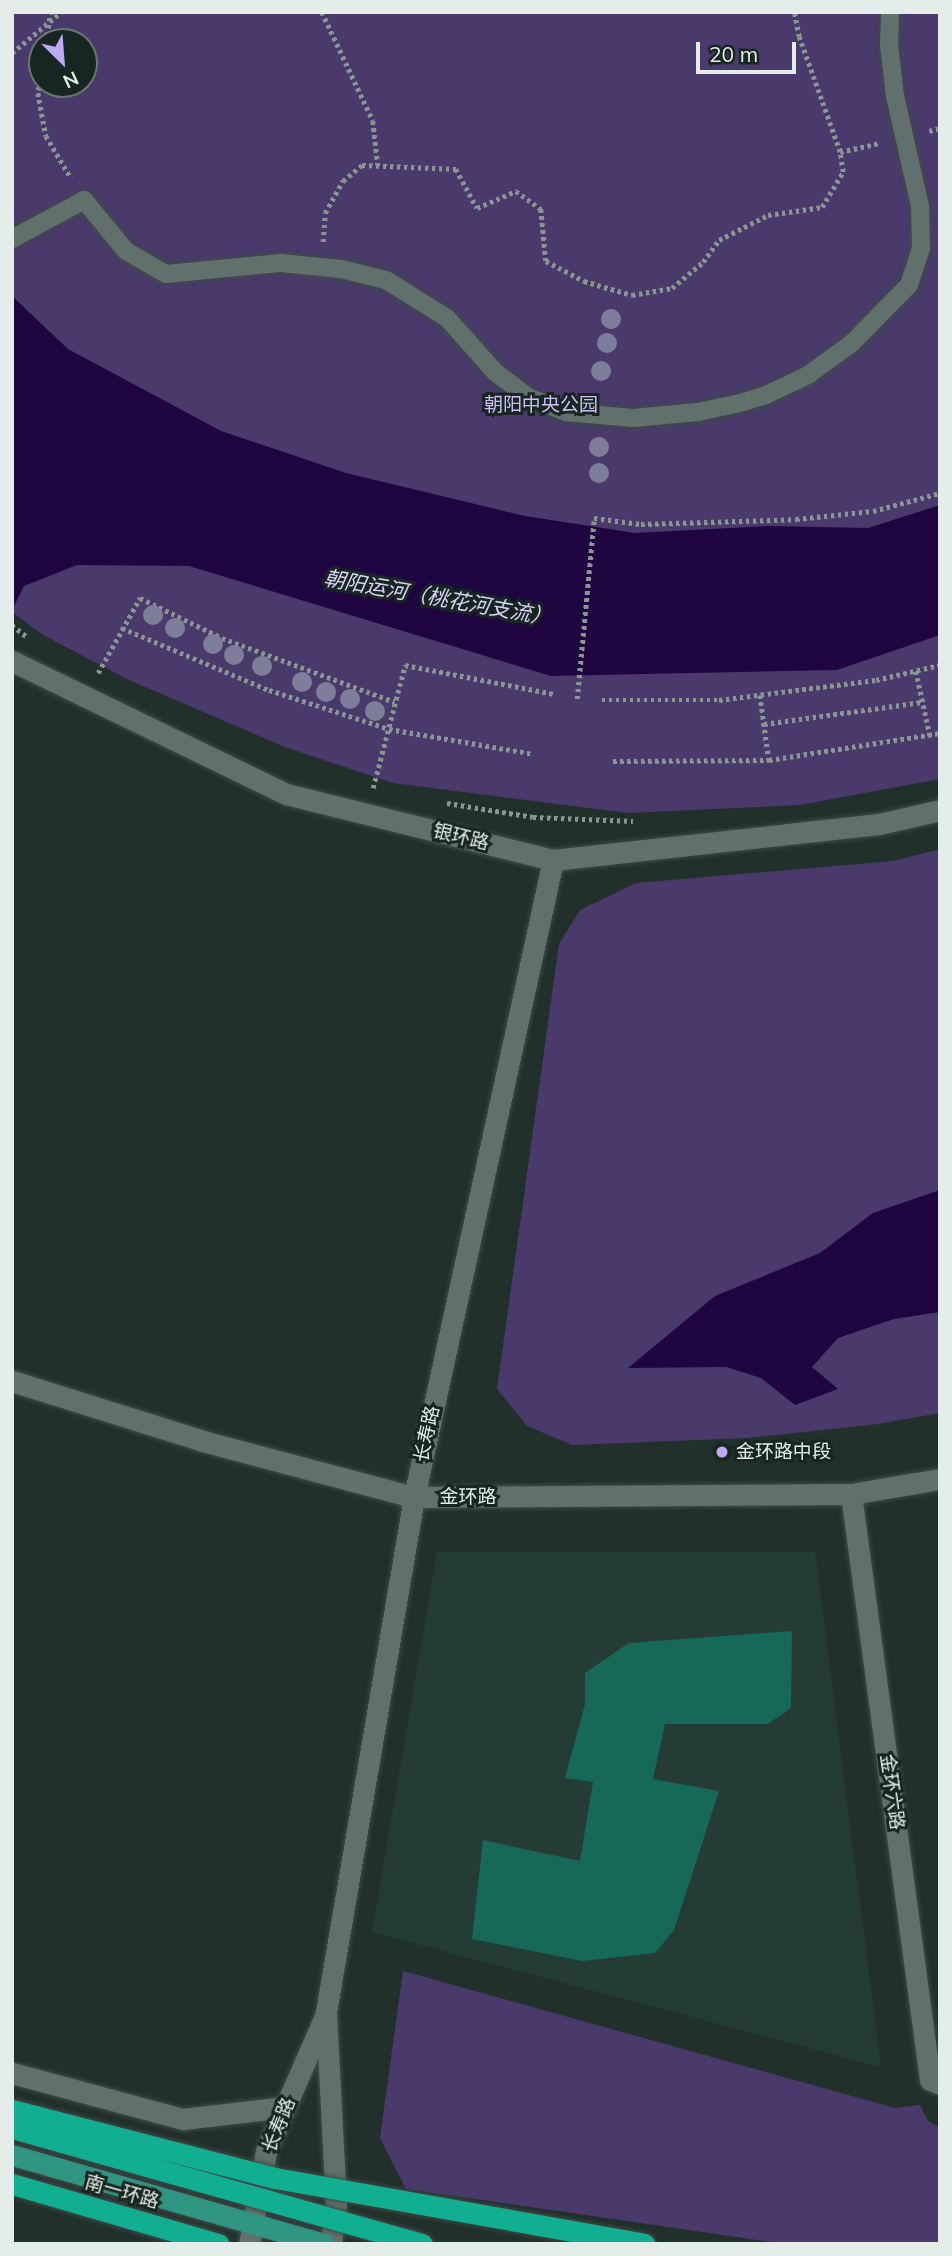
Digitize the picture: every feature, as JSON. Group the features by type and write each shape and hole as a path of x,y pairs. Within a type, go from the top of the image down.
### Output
{"highway":[{"path":"12,2110 275,2178 644,2244"},
{"path":"12,2128 422,2244"},
{"name":"南一环路","path":"12,2184 218,2244"}],"main road":[{"path":"12,2155 324,2244"}],"street":[{"name":"银环路","path":"12,661 286,794 553,860 879,824 940,810"},
{"name":"长寿路","path":"331,2244 336,2204 326,2012 414,1497 553,860"},
{"name":"金环路","path":"12,1381 204,1441 414,1497 851,1494 940,1479"},
{"name":"金环六路","path":"851,1494 930,2080 940,2084"},
{"name":"长寿路","path":"249,2244 266,2151 326,2012"},
{"path":"12,2073 183,2119 285,2107"}],"lane":[{"path":"12,239 84,200 126,251 166,274 281,263 322,267 386,280 447,318 495,372 528,397 566,412 646,417 698,412 766,395 808,375 852,343 909,285 921,247 920,206 895,96 889,45 890,12"}],"path":[{"path":"48,28 51,12"},
{"path":"12,53 61,12"},
{"path":"322,12 373,121 378,165"},
{"path":"322,267 325,213 343,181 362,165 456,169 477,208 516,191 541,209 546,261 584,281 632,295 672,288 703,262 719,240 768,215 822,207 843,172 840,152 799,37 794,12"},
{"path":"39,98 46,136 84,200"},
{"path":"576,699 594,518 641,524 796,519 873,512 940,493"},
{"path":"97,673 139,598 222,638 395,702"},
{"path":"12,625 37,642"},
{"path":"122,628 269,690 389,729 533,754"},
{"path":"601,700 719,700 876,680 940,665"},
{"path":"373,790 405,666 554,694"},
{"path":"85,667 109,680"},
{"path":"916,671 930,736"},
{"path":"760,695 769,760"},
{"path":"764,724 922,702"},
{"path":"613,761 769,760 940,733"},
{"path":"364,789 386,793"},
{"path":"440,802 533,817 635,821"}],"shaded area":[{"path":"437,1552 815,1552 881,2067 372,1932"}],"green space":[{"name":"朝阳中央公园","path":"12,12 940,12 940,779 800,805 628,813 393,783 285,747 129,680 43,635 12,612"},
{"path":"940,849 940,1413 878,1424 747,1438 572,1445 527,1426 497,1389 559,944 580,910 636,883 893,861"},
{"path":"403,1971 895,2108 920,2105 928,2121 940,2128 940,2244 785,2244 406,2189 380,2138"}],"water":[{"name":"朝阳运河（桃花河支流）","path":"12,296 68,349 221,431 346,473 525,516 635,533 768,526 868,528 940,505 940,635 837,670 551,676 189,566 77,565 24,586 12,610"},
{"path":"940,1190 940,1312 894,1319 838,1338 812,1367 838,1389 795,1405 761,1378 726,1367 628,1368 715,1296 820,1253 873,1213"}],"building":[{"path":"792,1631 791,1708 768,1724 665,1724 653,1779 719,1791 674,1930 655,1953 582,1961 472,1939 483,1840 580,1861 593,1782 565,1778 585,1704 585,1673 629,1643"}],"place":[{"name":"金环路中段","path":"722,1452"}]}
